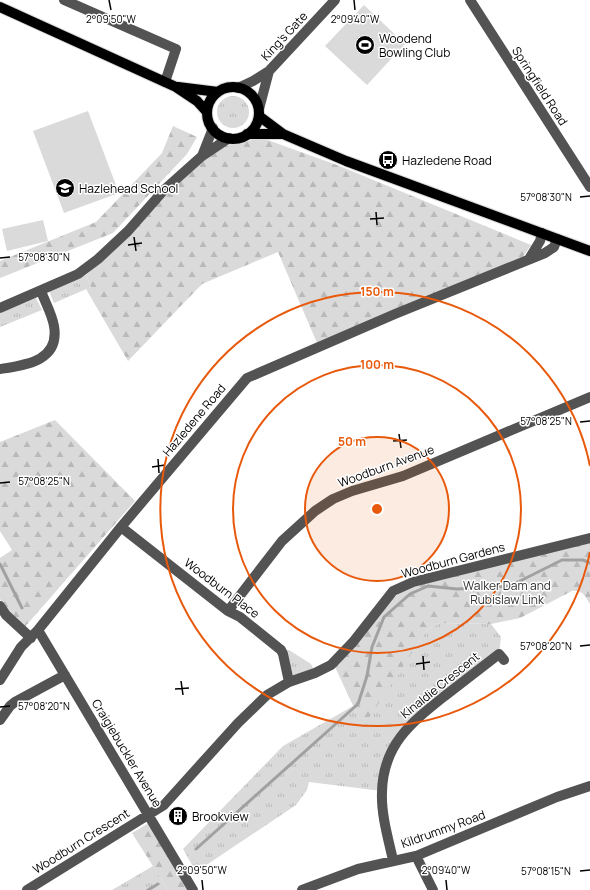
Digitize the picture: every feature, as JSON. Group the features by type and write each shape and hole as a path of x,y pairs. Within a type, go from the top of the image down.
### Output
{"main road":[{"path":"0,7 176,87 197,101 207,112"},
{"path":"176,87 218,92"},
{"path":"231,87 245,90 252,95 259,113 253,130 242,137 229,138 223,136 213,128 209,121 207,112 212,98 218,92 231,87"},
{"path":"259,113 283,134 346,161 590,251"},
{"path":"247,134 283,134"}],"street":[{"path":"64,0 176,49 165,82"},
{"name":"King's Gate","path":"238,88 269,72 335,0"},
{"name":"Springfield Road","path":"470,0 590,187"},
{"name":"King's Gate","path":"259,113 269,72"},
{"path":"202,156 213,128"},
{"path":"0,308 78,274 98,259 128,231 164,190 202,156 229,138"},
{"path":"529,259 540,241 542,233"},
{"name":"Hazledene Road","path":"0,680 21,647 34,634 121,527 247,378 282,362 545,253 554,247 557,239"},
{"path":"0,370 38,361 46,354 52,344 54,325 41,291"},
{"name":"Woodburn Avenue","path":"228,611 282,541 315,511 333,499 352,490 403,476 590,397"},
{"name":"Woodburn Place","path":"121,527 228,611 240,617 281,650 289,682"},
{"name":"Woodburn Gardens","path":"148,814 164,805 238,723 267,695 289,682 315,673 331,665 353,642 393,591 413,582 590,538"},
{"name":"Craigiebuckler Avenue","path":"0,606 6,615 34,634 65,675 193,890"},
{"name":"Kinaldie Crescent","path":"393,860 386,832 382,792 383,775 394,745 415,719 499,654 504,660"},
{"path":"0,720 10,706 15,702 65,675"},
{"name":"Kildrummy Road","path":"302,890 358,869 416,856 563,795 590,786"},
{"name":"Woodburn Crescent","path":"26,890 148,814"},
{"path":"416,856 433,890"}],"green space":[{"name":"Woodend Bowling Club","path":"364,5 405,44 367,85 325,46"},
{"path":"233,96 244,101 249,112 244,123 233,128 222,123 217,112 222,101"},
{"path":"88,111 119,193 64,213 33,131"},
{"path":"173,126 197,137 187,154 113,233 0,278 0,261 96,222 162,153"},
{"path":"262,138 337,165 531,245 522,258 317,343 278,252 202,284 128,361 86,289 91,287 86,275 102,261 212,149"},
{"path":"43,220 48,241 7,251 2,229"},
{"path":"86,275 91,287 54,303 49,291"},
{"path":"35,296 42,310 0,327 0,311"},
{"path":"55,420 135,501 23,629 0,599 0,558 12,550 0,531 0,442"},
{"name":"Walker Dam and Rubislaw Link","path":"590,542 590,604 581,592 572,591 520,618 491,624 440,623 427,630 363,727 335,667 391,600 402,591 414,586"},
{"path":"440,623 491,624 501,637 499,654 394,745 382,791 309,782 307,790 296,805 196,872 183,849 283,746 353,706 363,726 427,630"},
{"path":"281,650 289,650 311,664 315,673 289,682"},
{"path":"152,821 193,890 168,890 132,833"},
{"path":"153,866 168,890 112,890"}],"waterway":[{"path":"196,849 358,704 367,676 372,647 384,617 410,594 428,586 457,589 510,586 562,560 583,560 590,563"},
{"path":"0,564 22,608"},
{"path":"148,890 158,884"}],"place":[{"name":"Woodend Bowling Club","path":"365,45"},
{"name":"Hazledene Road","path":"388,160"},
{"name":"Hazlehead School","path":"65,188"},
{"name":"Brookview","path":"178,816"}]}
